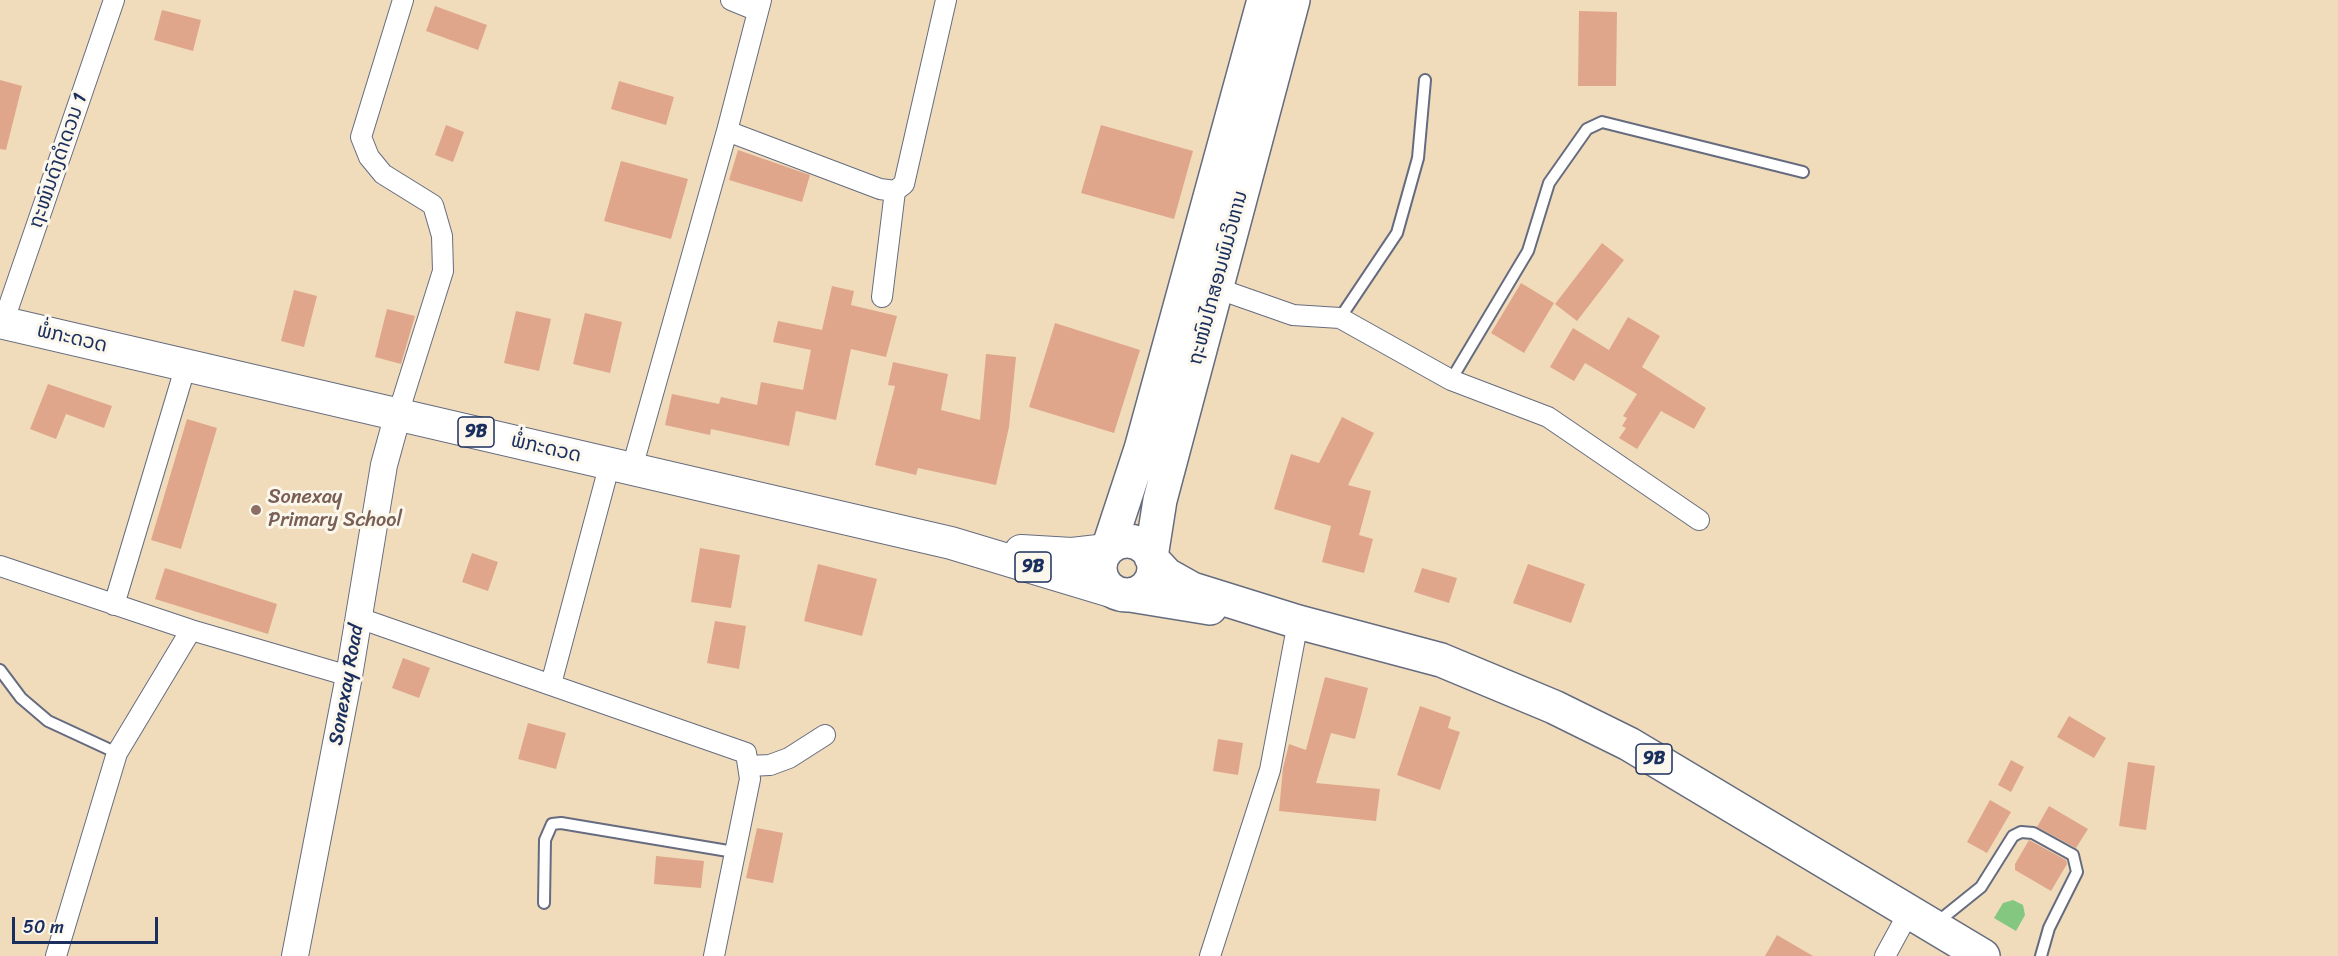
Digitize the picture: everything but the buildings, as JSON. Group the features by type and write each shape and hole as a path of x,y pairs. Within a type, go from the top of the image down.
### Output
{"highway":[{"name":"ຖະໜົນໄກສອນພົມວິຫານ","path":"1152,559 1160,500 1216,288 1259,70 1264,0"},
{"name":"ຖະໜົນໄກສອນພົມວິຫານ","path":"1107,549 1141,449 1259,70 1293,0"},
{"path":"1132,542 1140,545 1152,559 1153,576 1150,583 1138,593 1122,594 1103,581 1100,573 1100,565 1107,549 1115,544 1132,542"},
{"name":"9B","path":"1152,559 1167,575 1192,589 1298,622 1441,660 1554,707 1629,744 1983,956"},
{"name":"9B","path":"1122,594 1298,622"}],"main road":[{"name":"ພໍ່ກະດວດ","path":"2,322 951,543"},
{"name":"9B","path":"951,543 1072,554 1107,549"},
{"name":"9B","path":"951,543 1122,594"}],"street":[{"name":"ຖະໜົນດົງດຳດວນ 1","path":"2,322 114,0"},
{"path":"398,414 443,271 442,236 433,205 383,174 369,158 361,137 403,0"},
{"path":"551,684 727,130 759,5 731,0"},
{"path":"882,297 895,191 903,184 946,0"},
{"path":"727,130 880,189 895,191"},
{"path":"1216,288 1293,315 1340,318 1451,380 1548,417 1699,520"},
{"path":"114,605 186,365"},
{"name":"Sonexay Road","path":"295,956 349,676 384,465 398,414"},
{"path":"0,566 191,630 349,676"},
{"path":"359,618 739,748 746,753 750,779 714,956"},
{"path":"1210,956 1270,770 1298,622"},
{"path":"56,956 117,753 191,630"},
{"path":"748,766 770,765 789,759 825,735"},
{"path":"1885,956 1921,919"}],"lane":[{"path":"1340,318 1397,233 1418,158 1425,80"},
{"path":"1451,380 1528,251 1549,183 1587,129 1602,122 1803,172"},
{"path":"0,670 21,698 48,721 117,753"},
{"path":"544,903 544,840 552,824 561,823 734,852"},
{"path":"1921,919 1981,887 2013,836 2021,832 2033,833 2073,855 2077,872 2049,928 2041,956"}],"green space":[{"path":"2013,900 2023,905 2025,915 2016,931 1994,918 2003,903"}],"place":[{"name":"Sonexay Primary School","path":"256,510"}]}
